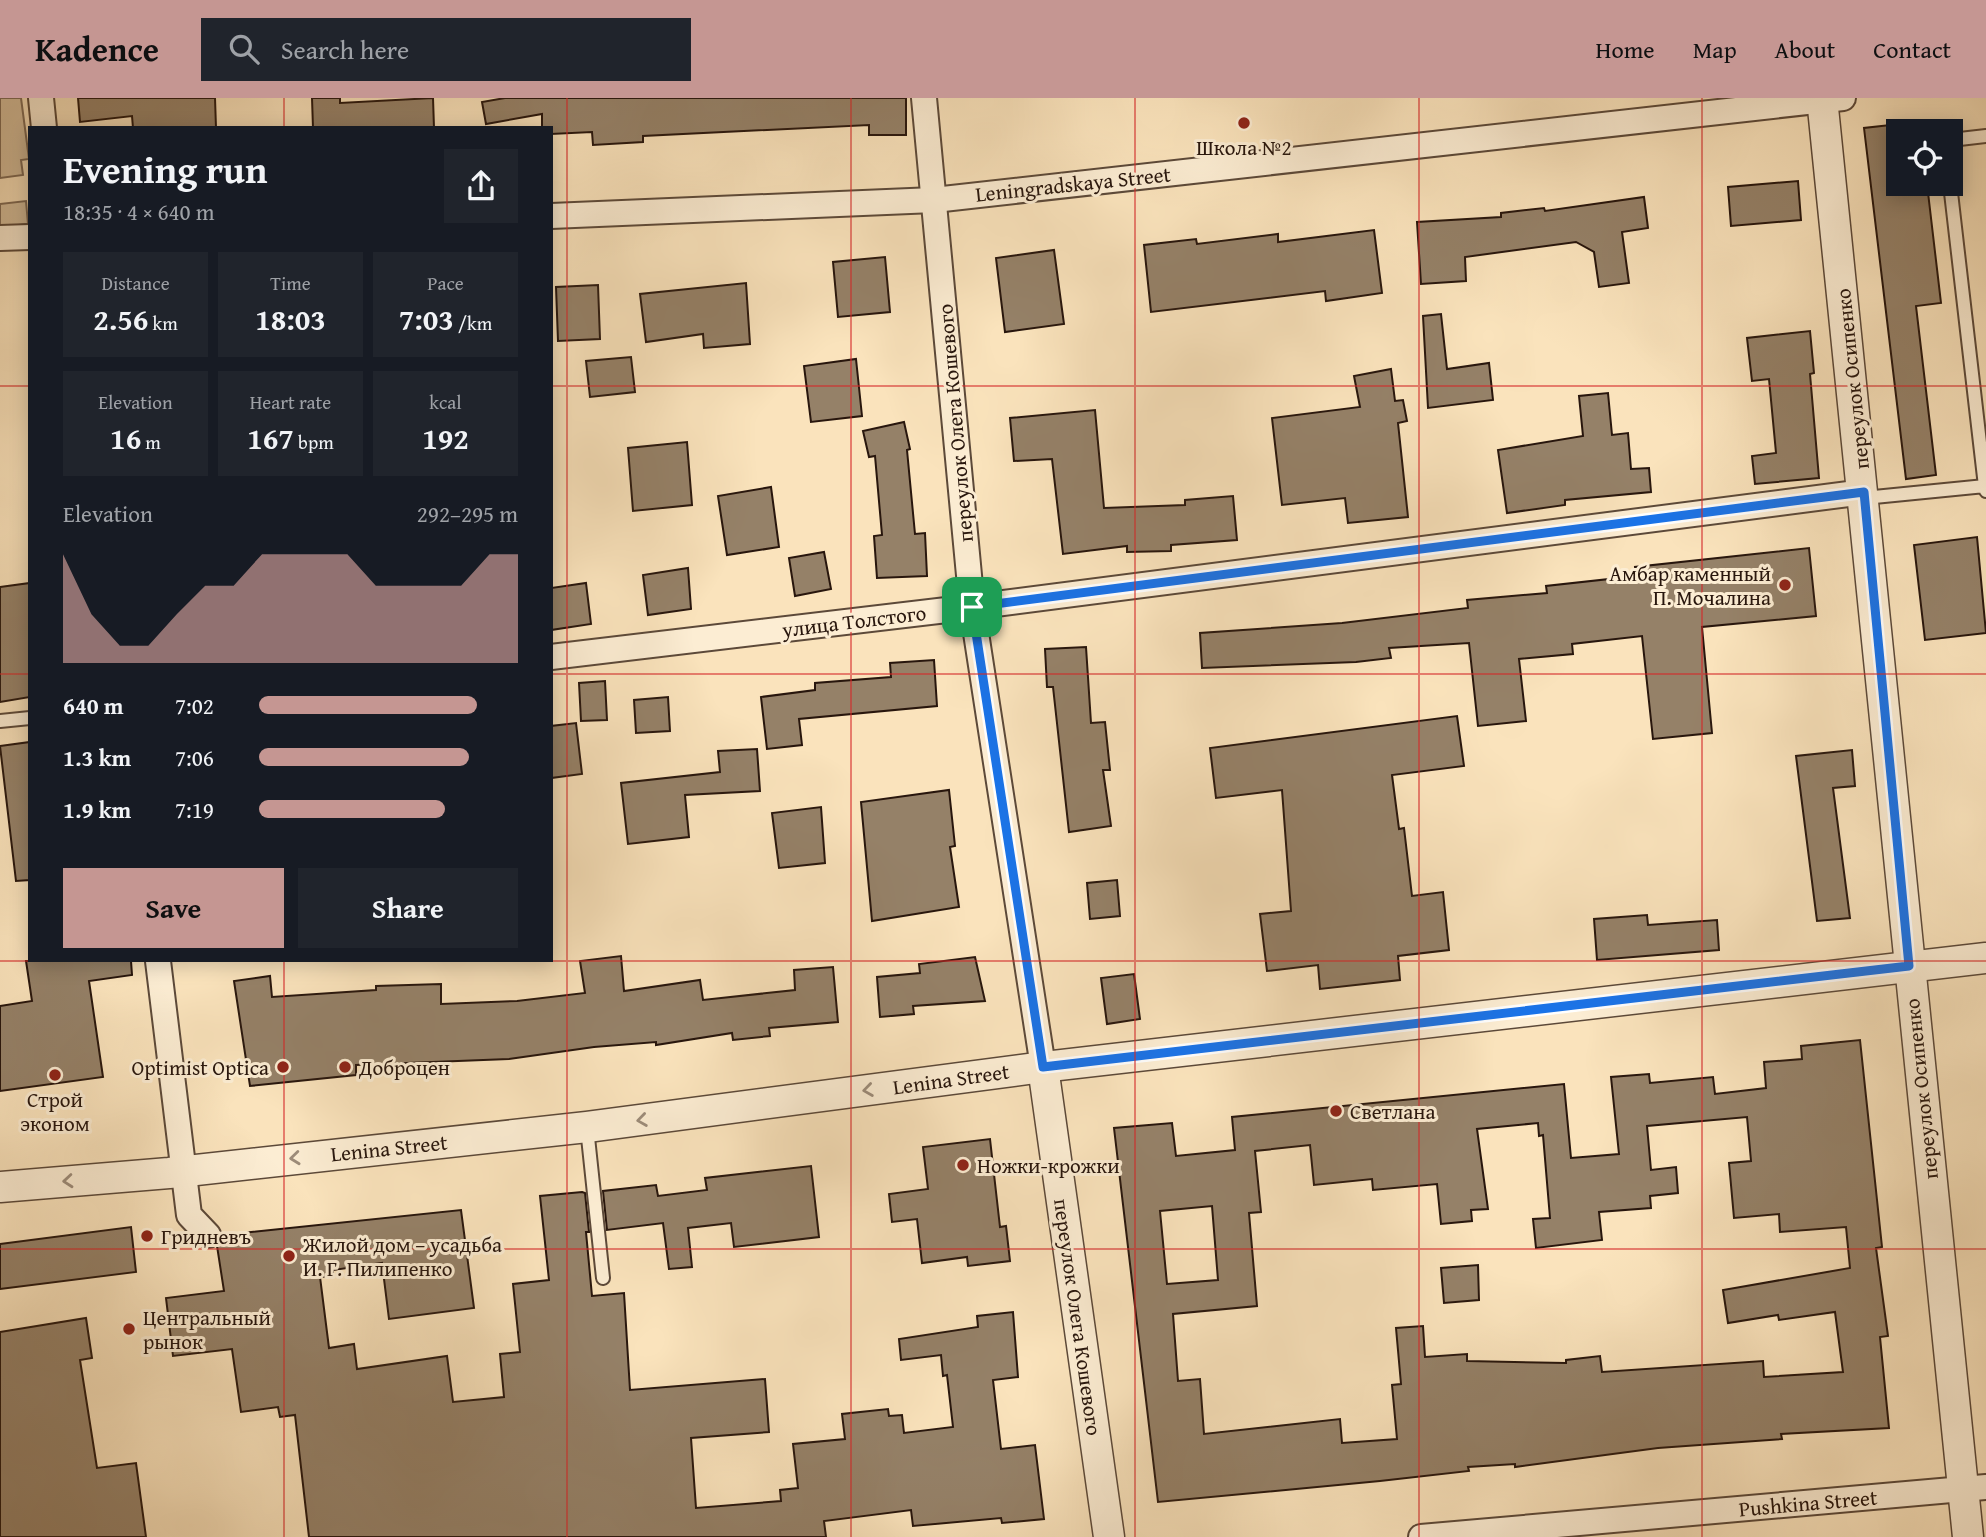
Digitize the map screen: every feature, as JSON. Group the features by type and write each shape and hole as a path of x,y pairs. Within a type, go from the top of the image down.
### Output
{"street":[{"path":"41,98 44,126"},
{"name":"переулок Олега Кошевого","path":"924,98 972,607 1043,1067 1109,1537"},
{"name":"Leningradskaya Street","path":"553,216 934,200 1829,99"},
{"name":"переулок Осипенко","path":"1829,99 1909,966 1974,1488 1968,1537"},
{"path":"0,238 28,237"},
{"name":"улица Толстого","path":"553,657 1864,495"},
{"name":"Lenina Street","path":"0,1187 587,1127 1043,1067 1986,958"},
{"path":"158,962 189,1215 208,1235"},
{"name":"Pushkina Street","path":"1421,1537 1974,1488"}],"lane":[{"path":"1963,139 1986,136"},
{"path":"1864,495 1986,489 1951,196"},
{"path":"0,722 28,718"},
{"path":"587,1127 603,1278"}],"shaded area":[{"path":"0,98 21,98 28,159 21,160 23,175 0,178"},
{"path":"26,201 28,224 0,227 0,204"}],"building":[{"path":"78,98 215,98 216,126 133,126 132,116 80,122"},
{"path":"312,98 340,98 340,103 433,98 434,126 313,126"},
{"path":"505,98 906,98 906,135 869,135 869,125 643,136 643,142 593,145 592,132 553,134 553,126 542,126 542,114 486,124 482,102"},
{"path":"1886,125 1886,196 1928,196 1941,303 1916,306 1936,475 1906,479 1864,128"},
{"path":"1798,181 1801,220 1731,226 1728,187"},
{"path":"1644,197 1648,228 1622,232 1629,283 1599,287 1594,252 1576,242 1465,257 1466,281 1421,284 1417,222 1501,217 1501,213 1544,208 1545,211"},
{"path":"1374,230 1382,293 1326,301 1325,291 1151,312 1144,245 1196,239 1197,244 1278,234 1278,242"},
{"path":"1054,250 1064,324 1005,332 996,258"},
{"path":"885,257 890,312 838,317 833,262"},
{"path":"746,283 750,344 704,348 703,334 646,342 640,294"},
{"path":"598,285 600,339 558,341 556,287"},
{"path":"1441,314 1447,369 1489,363 1493,400 1428,408 1423,316"},
{"path":"1810,331 1814,373 1810,374 1819,478 1755,484 1752,456 1776,453 1769,379 1752,381 1747,338"},
{"path":"631,357 635,392 590,397 586,361"},
{"path":"856,359 862,416 811,422 804,366"},
{"path":"1391,369 1395,401 1403,400 1407,421 1398,423 1408,517 1348,523 1345,498 1282,505 1272,418 1360,407 1354,376"},
{"path":"1608,393 1612,435 1628,433 1631,469 1649,468 1651,492 1565,500 1565,505 1507,513 1498,450 1583,436 1579,396"},
{"path":"1095,410 1104,508 1185,505 1185,500 1233,496 1237,540 1171,545 1171,551 1127,552 1127,546 1063,554 1052,459 1014,461 1010,418"},
{"path":"904,422 910,449 907,450 915,534 925,533 927,576 877,578 874,536 882,535 875,456 869,457 863,431"},
{"path":"687,442 692,505 633,511 628,448"},
{"path":"771,487 779,547 727,555 718,496"},
{"path":"1977,537 1986,633 1925,640 1914,545"},
{"path":"1809,548 1816,616 1702,627 1712,733 1653,739 1642,636 1572,644 1573,654 1519,659 1526,721 1478,726 1469,643 1389,648 1391,658 1356,662 1202,668 1200,633 1342,623 1468,608 1467,600 1547,593 1546,586 1636,576 1635,567"},
{"path":"824,552 831,589 795,596 789,558"},
{"path":"688,568 691,609 648,615 643,575"},
{"path":"28,583 28,697 0,702 0,587"},
{"path":"586,583 591,624 553,630 553,588"},
{"path":"1086,647 1091,723 1105,722 1110,770 1103,770 1111,826 1069,832 1053,687 1047,687 1045,649"},
{"path":"934,660 937,706 799,719 802,745 767,749 761,697 815,690 815,683 891,677 890,663"},
{"path":"605,681 607,720 581,721 579,683"},
{"path":"668,697 670,731 636,733 634,700"},
{"path":"1457,716 1464,766 1392,775 1399,829 1404,828 1412,896 1443,892 1449,950 1398,956 1400,980 1320,989 1318,965 1267,971 1260,914 1291,911 1282,790 1216,798 1210,748"},
{"path":"576,723 582,774 553,778 553,726"},
{"path":"28,742 28,880 16,881 0,746"},
{"path":"757,749 760,791 685,795 689,837 628,844 621,783 720,772 718,751"},
{"path":"1852,750 1855,786 1833,788 1850,918 1817,921 1796,756"},
{"path":"949,790 955,846 950,847 959,907 872,921 861,802"},
{"path":"821,807 825,863 779,868 772,813"},
{"path":"1117,880 1120,916 1090,919 1087,883"},
{"path":"1647,915 1648,925 1717,920 1719,950 1597,960 1594,919"},
{"path":"621,956 624,991 700,980 703,1000 795,990 794,970 833,967 838,1022 769,1028 770,1036 733,1040 732,1033 656,1045 656,1042 594,1047 509,1059 356,1065 356,1075 250,1086 234,981 270,976 272,997 376,990 376,986 441,984 441,1004 517,1001 585,993 580,961"},
{"path":"975,957 985,1001 913,1006 914,1014 880,1017 877,977 920,973 919,964"},
{"path":"26,961 131,962 132,975 89,981 103,1077 0,1091 0,1006 32,1001"},
{"path":"1134,974 1140,1019 1107,1024 1101,978"},
{"path":"1860,1040 1882,1247 1876,1248 1888,1336 1880,1337 1889,1428 1781,1434 1782,1439 1658,1448 1515,1467 1515,1464 1468,1467 1469,1471 1158,1502 1114,1128 1172,1123 1176,1156 1235,1150 1232,1117 1564,1084 1571,1158 1619,1154 1611,1077 1649,1074 1650,1083 1713,1077 1715,1094 1766,1088 1764,1062 1802,1059 1801,1046","holes":["1747,1117 1751,1161 1729,1163 1734,1218 1779,1214 1780,1232 1846,1227 1850,1268 1723,1290 1728,1323 1778,1315 1779,1320 1835,1312 1843,1372 1764,1377 1763,1361 1602,1372 1600,1356 1566,1360 1566,1363 1467,1361 1467,1354 1425,1357 1423,1326 1396,1328 1401,1384 1392,1385 1397,1439 1342,1443 1340,1419 1204,1434 1200,1379 1178,1381 1173,1314 1257,1306 1249,1213 1261,1212 1255,1151 1310,1145 1314,1185 1372,1179 1373,1190 1437,1184 1441,1224 1472,1221 1471,1210 1488,1209 1477,1129 1538,1123 1539,1136 1543,1135 1550,1218 1533,1219 1536,1248 1602,1240 1599,1212 1651,1208 1650,1196 1678,1193 1676,1167 1651,1170 1647,1126","1212,1206 1218,1280 1167,1284 1160,1211"]},
{"path":"990,1139 1000,1227 1006,1226 1010,1261 968,1266 967,1257 922,1263 917,1219 892,1222 889,1194 928,1189 923,1147"},
{"path":"811,1166 819,1237 734,1247 731,1223 688,1228 692,1267 669,1269 663,1223 607,1230 603,1191 656,1185 658,1196 707,1190 705,1178"},
{"path":"585,1193 589,1232 586,1232 592,1296 624,1293 630,1390 765,1379 769,1432 691,1438 696,1508 781,1501 780,1490 798,1488 793,1444 845,1439 842,1414 888,1409 889,1416 902,1415 904,1433 953,1427 947,1375 943,1376 941,1355 901,1360 899,1339 978,1327 977,1316 1013,1312 1018,1377 993,1380 1001,1449 1035,1445 1044,1519 1002,1523 1001,1518 913,1526 911,1510 824,1521 826,1537 309,1537 295,1415 280,1417 278,1407 241,1412 232,1349 173,1356 166,1298 224,1291 217,1246 222,1235 461,1210 474,1308 389,1319 382,1263 333,1270 333,1276 320,1277 329,1348 354,1344 357,1369 447,1356 453,1402 504,1397 500,1354 520,1352 513,1284 549,1280 540,1196"},
{"path":"131,1227 136,1272 0,1289 0,1244"},
{"path":"1478,1265 1479,1300 1444,1303 1441,1268"},
{"path":"86,1318 92,1358 80,1360 97,1468 136,1463 146,1537 0,1537 0,1332"}],"place":[{"name":"Школа №2","path":"1244,123"},
{"name":"Амбар каменный П. Мочалина","path":"1785,585"},
{"name":"Optimist Optica","path":"283,1067"},
{"name":"Доброцен","path":"345,1067"},
{"name":"Строй эконом","path":"55,1075"},
{"name":"Светлана","path":"1336,1111"},
{"name":"Ножки-крожки","path":"963,1165"},
{"name":"Гридневъ","path":"147,1236"},
{"name":"Жилой дом – усадьба И. Г. Пилипенко","path":"289,1256"},
{"name":"Центральный рынок","path":"129,1329"}],"route":[{"path":"1864,492 1909,966 1043,1067 972,607 1864,492"}]}
